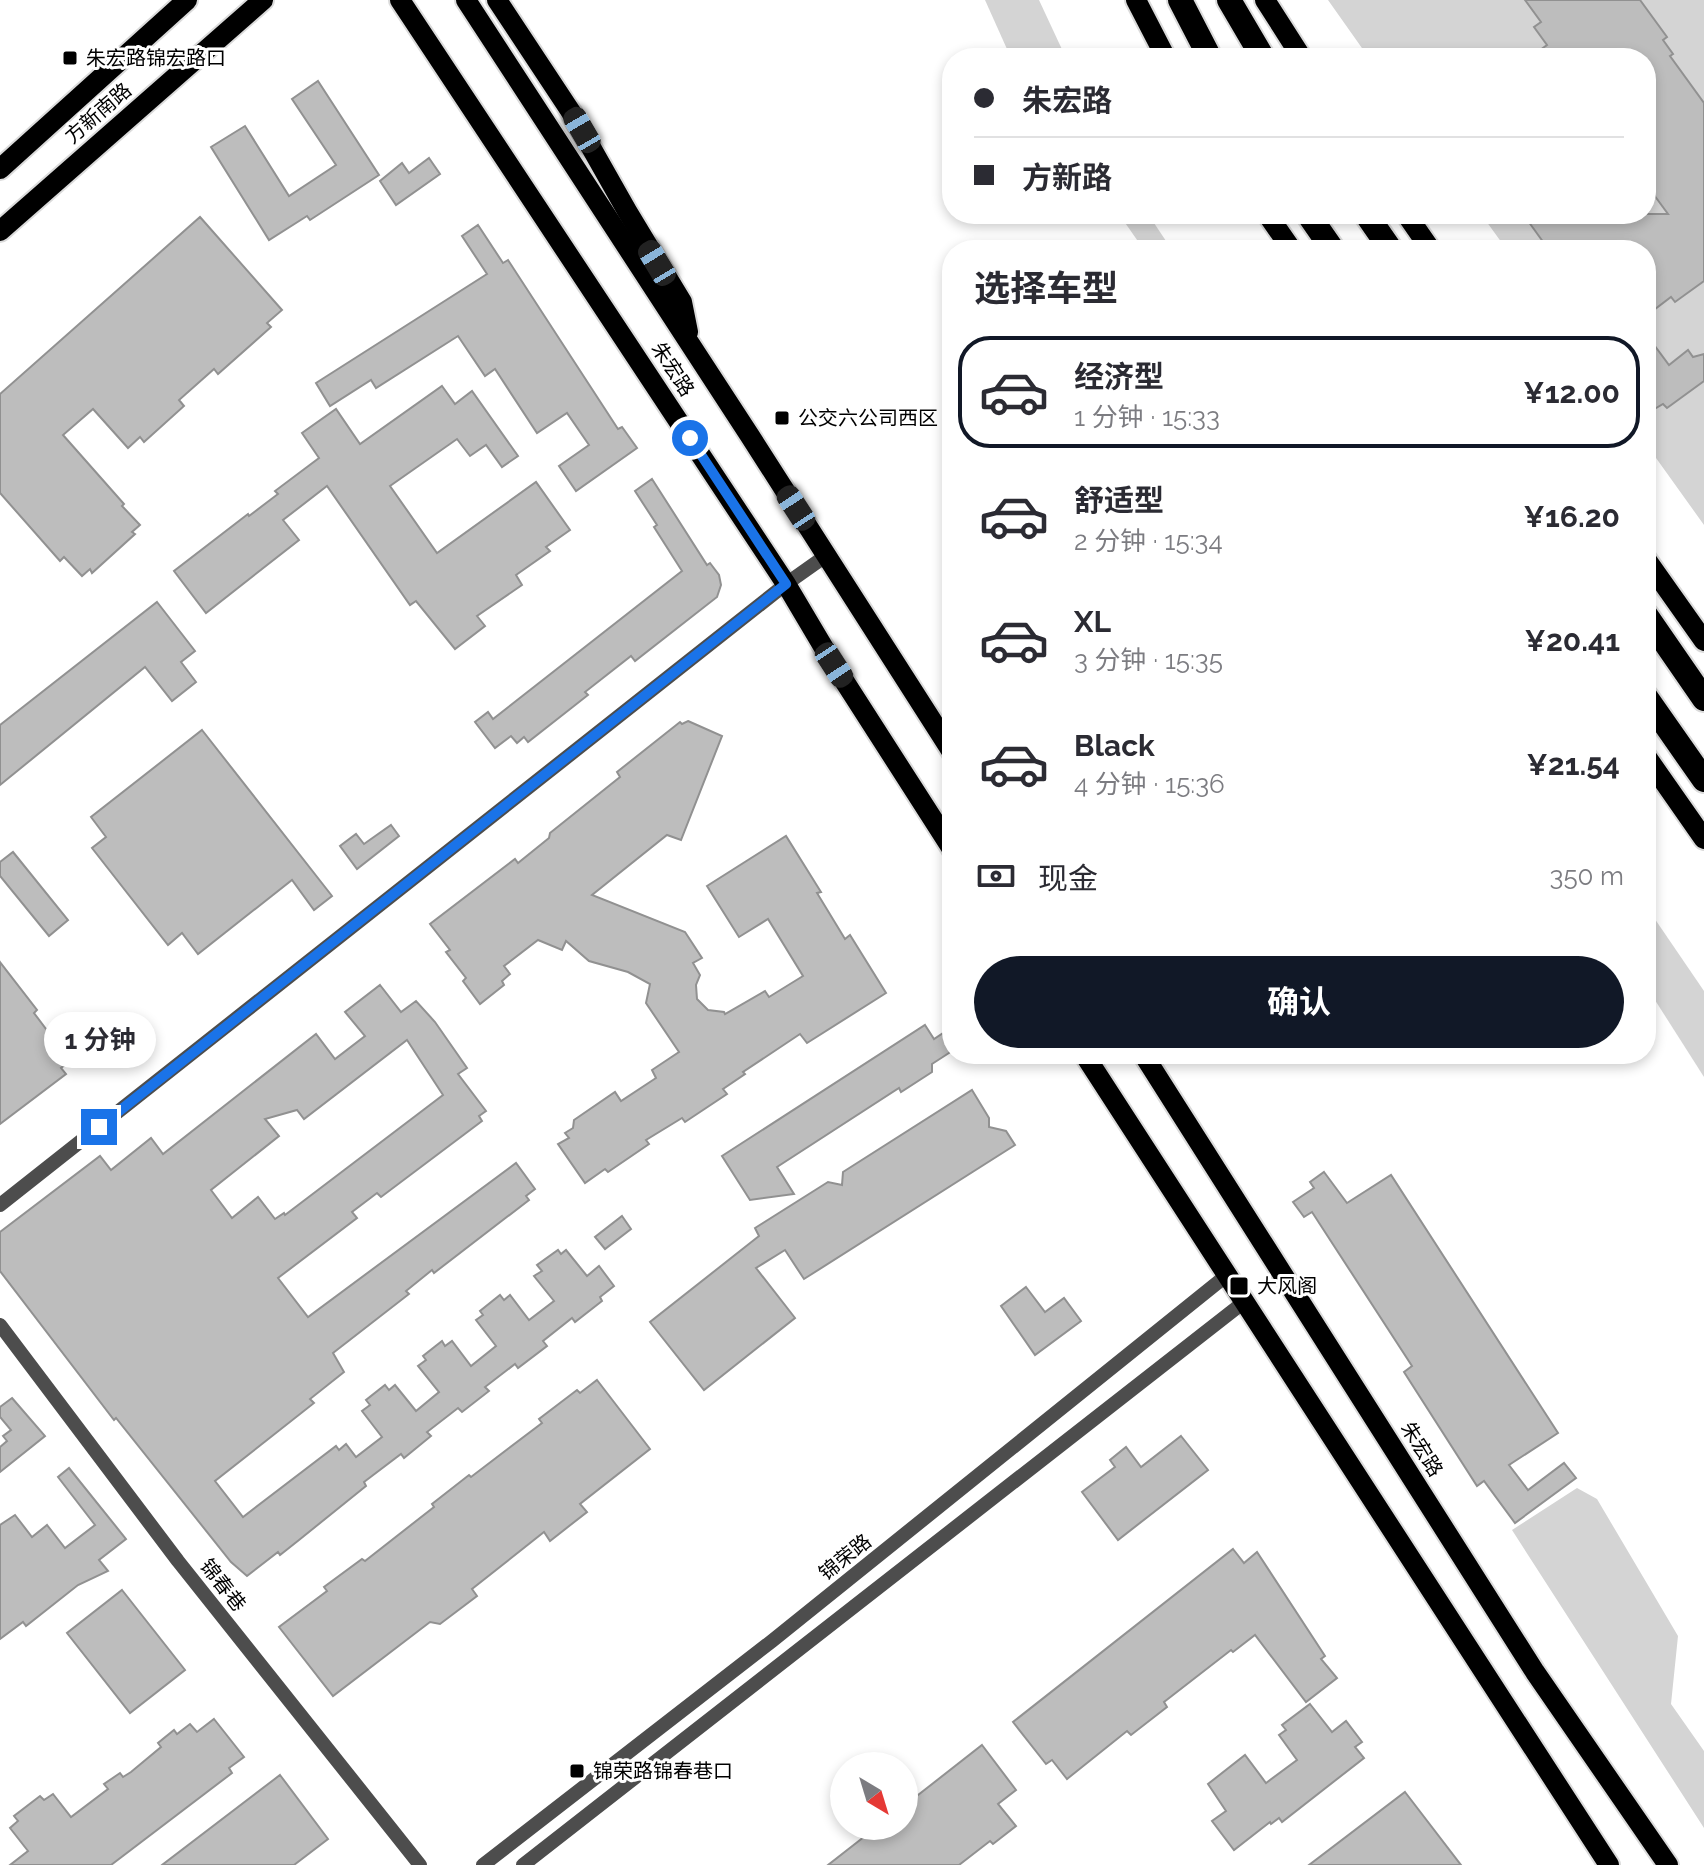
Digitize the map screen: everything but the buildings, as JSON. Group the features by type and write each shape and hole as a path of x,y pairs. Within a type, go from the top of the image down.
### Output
{"highway":[{"path":"1180,0 1205,48"},
{"path":"1229,0 1257,48"},
{"path":"1656,629 1704,699"},
{"path":"1656,711 1704,780"}],"main road":[{"name":"方新南路","path":"0,169 187,0"},
{"name":"方新南路","path":"0,231 263,0"},
{"name":"朱宏路","path":"400,0 786,584 942,833"},
{"name":"朱宏路","path":"466,0 942,736"},
{"path":"497,0 571,112 682,302 690,343"},
{"path":"1136,0 1161,48"},
{"path":"1265,0 1296,48"},
{"path":"1656,573 1704,641"},
{"path":"1656,770 1704,839"},
{"path":"1090,1064 1609,1865"},
{"name":"朱宏路","path":"1149,1064 1535,1672 1668,1865"}],"street":[{"path":"0,1205 786,584 827,555"},
{"name":"锦荣路","path":"483,1865 772,1641 1227,1275"},
{"path":"523,1865 1244,1302"},
{"name":"锦春巷","path":"0,1325 178,1561 420,1865"}],"shaded area":[{"path":"985,0 1039,0 1061,48 1007,48"},
{"path":"1328,0 1704,0 1704,525 1656,458 1656,240 1500,240 1488,224 1656,224 1656,48 1362,48"},
{"path":"1126,224 1155,224 1165,240 1137,240"},
{"path":"1656,921 1704,991 1704,1077 1656,1002"},
{"path":"1577,1488 1597,1499 1678,1636 1671,1704 1704,1751 1704,1828 1512,1530"}],"place":[{"name":"朱宏路锦宏路口","path":"70,58"},
{"name":"公交六公司西区","path":"782,418"},
{"name":"大风阁","path":"1239,1286"},
{"name":"锦荣路锦春巷口","path":"577,1771"}],"route":[{"path":"99,1127 786,584 690,438"}]}
